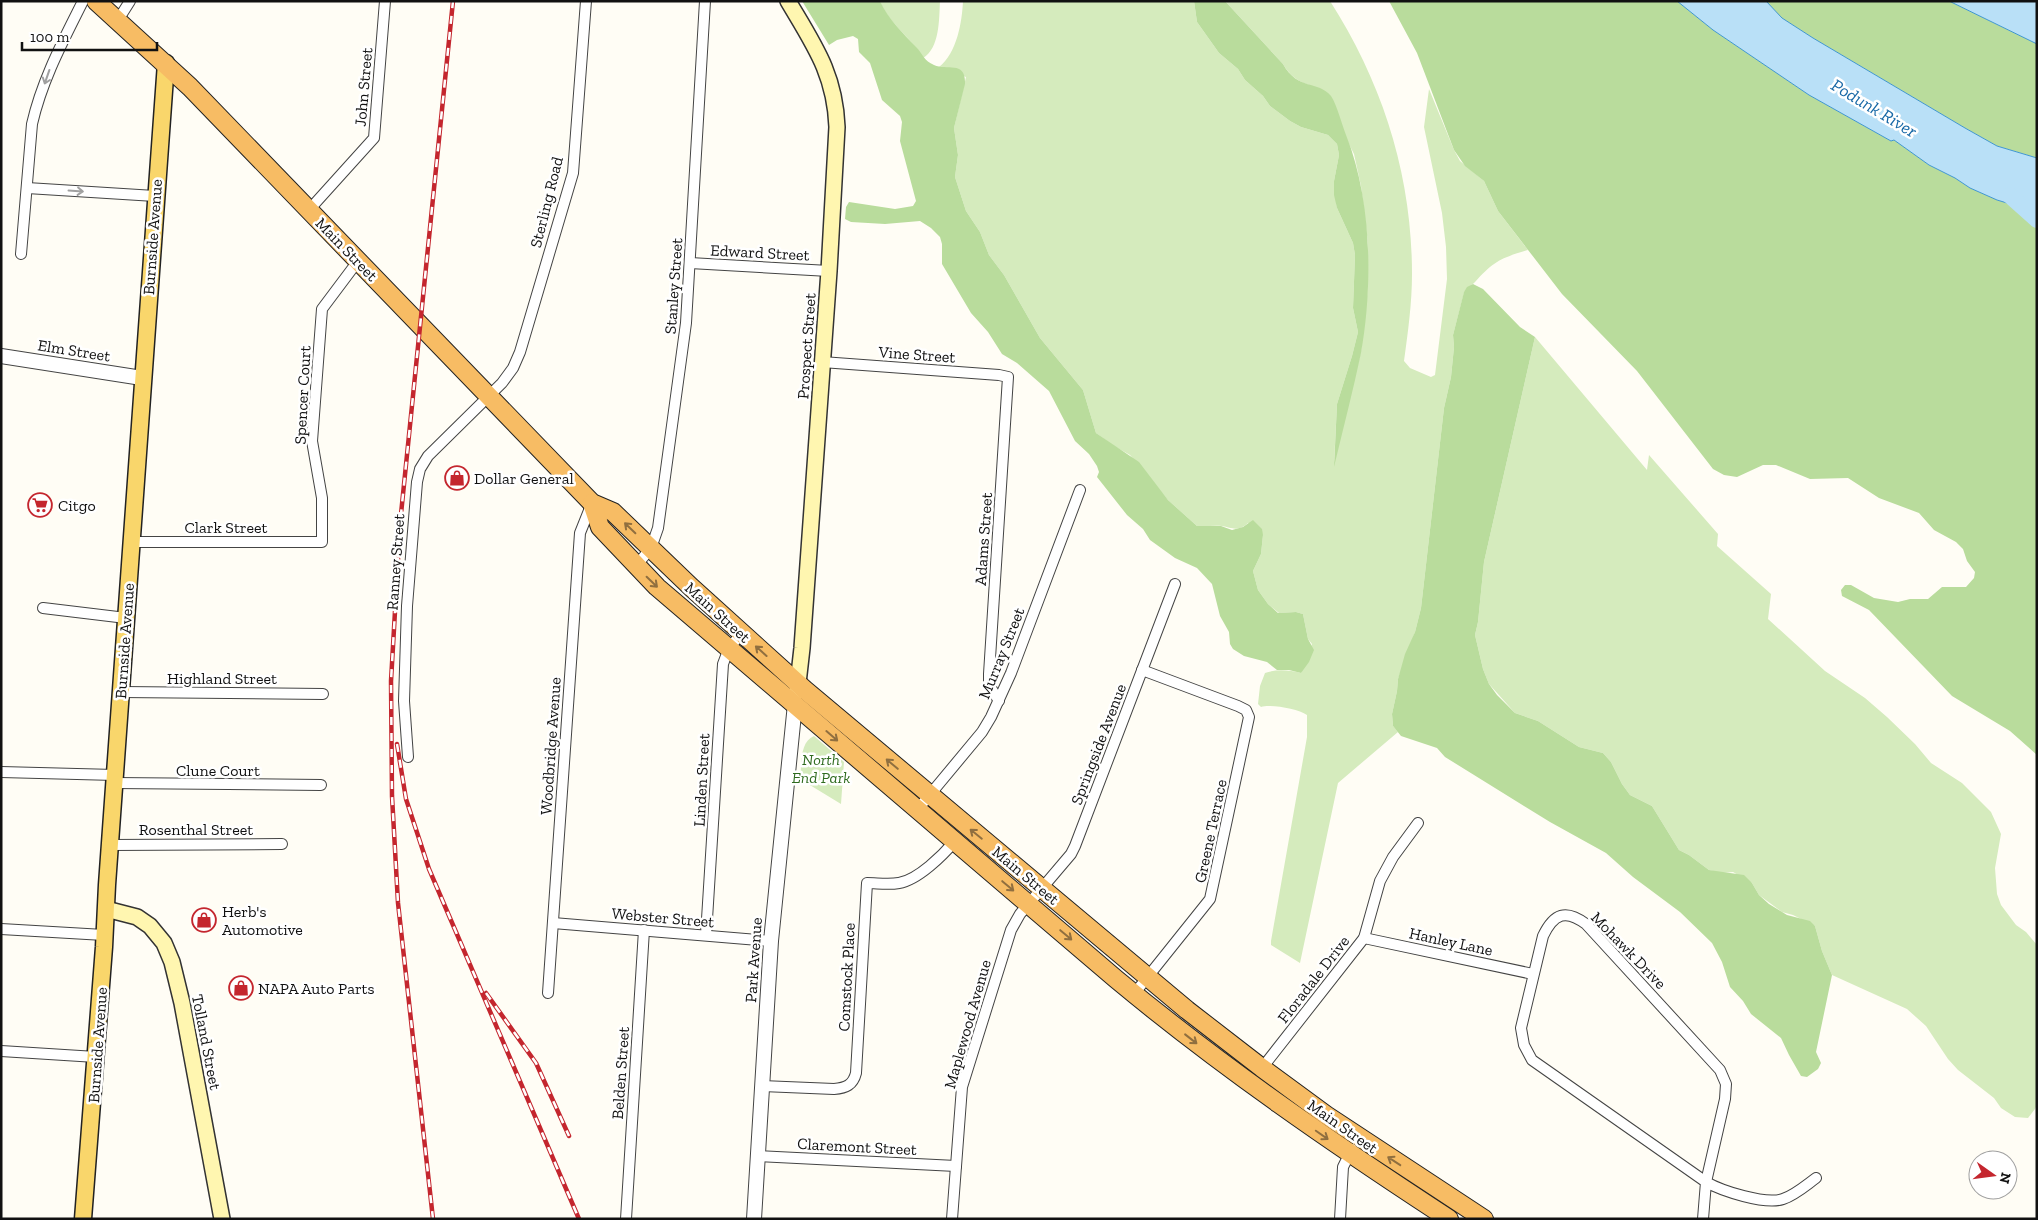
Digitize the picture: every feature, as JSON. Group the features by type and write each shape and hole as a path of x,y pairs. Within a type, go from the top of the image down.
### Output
{"highway":[{"name":"Main Street","path":"96,1 166,63 592,503 613,512 798,683 1147,978 1262,1068 1359,1138 1484,1219"},
{"name":"Main Street","path":"592,503 600,527 661,590 1134,994 1255,1087 1349,1153 1444,1215"},
{"path":"1444,1215 1449,1196"}],"main road":[{"name":"Prospect Street","path":"788,1 822,60 831,82 836,104 836,144 829,271 802,648 796,704"},
{"name":"Burnside Avenue","path":"83,1219 166,63"},
{"name":"Tolland Street","path":"106,909 138,917 150,926 164,943 172,962 182,1003 222,1219"}],"street":[{"path":"21,254 32,124 55,55 83,1"},
{"path":"118,20 130,1"},
{"name":"John Street","path":"309,210 374,138 385,1"},
{"name":"Sterling Road","path":"488,396 508,375 520,352 573,173 586,1"},
{"name":"Stanley Street","path":"636,566 651,548 658,528 686,323 705,1"},
{"path":"27,188 155,196"},
{"name":"Spencer Court","path":"322,542 322,498 312,441 322,309 358,260"},
{"name":"Edward Street","path":"690,263 829,271"},
{"name":"Elm Street","path":"1,356 142,378"},
{"name":"Vine Street","path":"822,362 1004,375 1008,377"},
{"name":"Adams Street","path":"999,701 989,685 989,674 1008,377"},
{"name":"Ranney Street","path":"408,758 404,701 407,606 416,482 420,469 428,456 488,396"},
{"name":"Murray Street","path":"918,809 982,732 999,701 1080,490"},
{"name":"Woodbridge Avenue","path":"548,992 580,533 592,503"},
{"name":"Clark Street","path":"131,542 322,542"},
{"name":"Springside Avenue","path":"1028,904 1075,846 1175,584"},
{"path":"43,608 126,618"},
{"name":"Linden Street","path":"706,935 722,666 729,648 742,633"},
{"name":"Greene Terrace","path":"1134,994 1210,899 1249,717 1246,710 1142,670"},
{"name":"Highland Street","path":"121,692 323,694"},
{"name":"Park Avenue","path":"754,1219 771,941 796,704"},
{"name":"Clune Court","path":"1,772 114,779 321,785"},
{"name":"Floradale Drive","path":"1262,1068 1364,938 1380,881 1393,857 1418,823"},
{"name":"Comstock Place","path":"762,1086 834,1089 845,1087 852,1083 856,1073 867,883 893,884 907,881 937,860 955,841"},
{"name":"Rosenthal Street","path":"110,845 282,844"},
{"name":"Maplewood Avenue","path":"952,1219 960,1099 964,1076 1011,930 1028,904"},
{"name":"Mohawk Drive","path":"1703,1219 1706,1182 1725,1099 1726,1084 1720,1070 1586,924 1574,915 1560,915 1549,924 1543,936 1521,1028 1524,1045 1532,1060 1706,1182"},
{"name":"Webster Street","path":"553,922 771,941"},
{"path":"1,929 104,935"},
{"name":"Belden Street","path":"626,1219 644,930"},
{"name":"Hanley Lane","path":"1364,938 1533,974"},
{"path":"1,1051 96,1057"},
{"path":"1340,1219 1343,1167 1349,1153 1359,1138"},
{"name":"Claremont Street","path":"757,1156 956,1166"},
{"path":"1706,1182 1716,1188 1736,1194 1765,1200 1781,1200 1816,1178"}],"green space":[{"path":"802,1 880,1 891,20 928,61 939,67 955,68 962,72 965,84 954,128 958,155 955,177 966,211 980,232 989,255 1004,275 1040,338 1083,390 1096,433 1139,462 1168,500 1197,526 1221,526 1232,530 1243,527 1253,520 1262,529 1261,554 1253,571 1258,590 1268,604 1278,613 1296,612 1303,614 1308,639 1314,650 1309,662 1301,673 1277,670 1267,662 1244,656 1233,649 1230,644 1229,632 1220,616 1212,584 1197,568 1175,558 1150,540 1143,529 1127,515 1097,477 1099,472 1097,466 1089,454 1075,441 1049,391 1017,363 1002,354 988,332 971,313 942,264 940,237 931,228 920,221 885,224 851,222 845,219 846,207 849,202 895,209 913,206 916,201 900,141 902,122 900,116 882,100 870,63 859,52 858,39 853,36 837,40 829,45"},
{"path":"880,1 940,1 938,32 929,53 923,58 889,17"},
{"path":"963,1 1194,1 1197,22 1219,53 1238,69 1245,80 1263,96 1270,106 1301,127 1328,135 1337,144 1339,155 1334,181 1337,208 1353,243 1355,255 1353,308 1358,332 1337,404 1334,464 1361,351 1368,287 1368,243 1361,186 1354,154 1321,89 1295,78 1225,1 1330,1 1349,32 1379,98 1391,132 1407,201 1411,237 1412,285 1404,361 1410,368 1431,377 1435,375 1447,279 1442,213 1424,127 1429,89 1460,161 1484,181 1498,211 1528,250 1504,258 1493,265 1464,293 1453,335 1454,347 1451,377 1444,408 1421,608 1415,632 1398,679 1392,714 1393,726 1398,732 1338,783 1300,963 1271,945 1271,941 1307,737 1307,715 1291,709 1271,706 1261,707 1258,704 1260,686 1265,673 1283,670 1301,673 1312,644 1308,639 1303,614 1296,612 1279,613 1268,604 1258,590 1253,571 1261,554 1263,535 1248,523 1241,528 1235,529 1219,526 1197,526 1168,500 1130,455 1096,433 1083,390 1040,338 1004,275 989,255 980,232 966,211 955,177 958,155 954,128 966,77 939,67 954,46 960,27"},
{"path":"1194,1 1225,1 1295,78 1326,91 1333,100 1355,160 1361,187 1368,243 1367,299 1361,353 1334,467 1337,404 1358,332 1353,308 1355,255 1353,243 1337,208 1334,195 1334,181 1339,155 1337,144 1328,135 1301,127 1270,106 1263,96 1245,80 1238,69 1219,53 1197,22"},
{"path":"1389,1 1677,1 1713,30 1809,95 1891,141 1894,140 1929,165 1970,188 1997,200 2037,212 2037,755 2010,731 1952,696 1869,610 1842,596 1841,590 1845,585 1851,585 1874,598 1898,602 1910,599 1928,599 1942,587 1966,587 1974,578 1975,572 1967,561 1963,549 1956,542 1934,530 1919,513 1879,498 1848,478 1810,479 1776,465 1763,465 1737,477 1724,475 1713,469 1637,371 1562,294 1498,211 1484,181 1465,166 1454,150 1417,53"},
{"path":"1766,1 1949,1 2037,44 2037,158 1997,146 1965,128 1813,38 1782,18"},
{"path":"1473,284 1483,289 1520,327 1535,337 1484,562 1475,635 1483,669 1489,684 1515,713 1538,721 1579,747 1603,753 1611,762 1630,795 1652,806 1679,850 1709,870 1744,875 1752,883 1759,895 1769,904 1787,915 1810,921 1815,926 1822,951 1832,975 1816,1052 1821,1063 1818,1069 1807,1077 1801,1076 1781,1038 1751,1014 1743,1001 1730,987 1722,962 1712,943 1680,912 1633,877 1606,853 1550,822 1445,757 1437,748 1401,736 1393,726 1392,714 1398,679 1405,654 1415,632 1421,608 1444,408 1451,377 1454,347 1453,335 1464,292 1467,287"},
{"path":"1535,337 1647,470 1649,455 1718,534 1717,546 1771,594 1768,619 1825,671 1865,698 1887,717 1915,744 1931,763 1962,783 1991,812 2001,834 1995,868 1997,894 2001,905 2016,925 2026,932 2037,945 2037,1105 2028,1118 2015,1117 2001,1108 1994,1098 1958,1070 1948,1059 1926,1026 1907,1009 1832,975 1822,951 1815,926 1793,915 1782,912 1759,895 1752,883 1733,872 1721,873 1709,870 1679,850 1652,806 1630,795 1611,762 1603,753 1579,747 1538,721 1515,713 1489,684 1483,669 1475,635 1484,562"},
{"name":"North End Park","path":"814,736 844,762 841,804 800,779 804,749 809,739"}],"water":[{"path":"1677,1 1766,1 1782,18 1813,38 1965,128 1997,146 2037,158 2037,212 1997,200 1970,188 1929,165 1894,140 1891,141 1809,95 1713,30"},
{"path":"1949,1 2037,1 2037,44"}],"waterway":[{"name":"Podunk River","path":"2009,195 2037,220"}],"railway":[{"path":"433,1219 398,903 392,796 391,681 400,524 453,1"},
{"path":"397,744 406,799 429,869 579,1219"},
{"path":"486,993 536,1063 569,1136"}],"place":[{"name":"Dollar General","path":"457,478"},
{"name":"Citgo","path":"40,505"},
{"name":"Herb's Automotive","path":"204,920"},
{"name":"NAPA Auto Parts","path":"241,988"}]}
